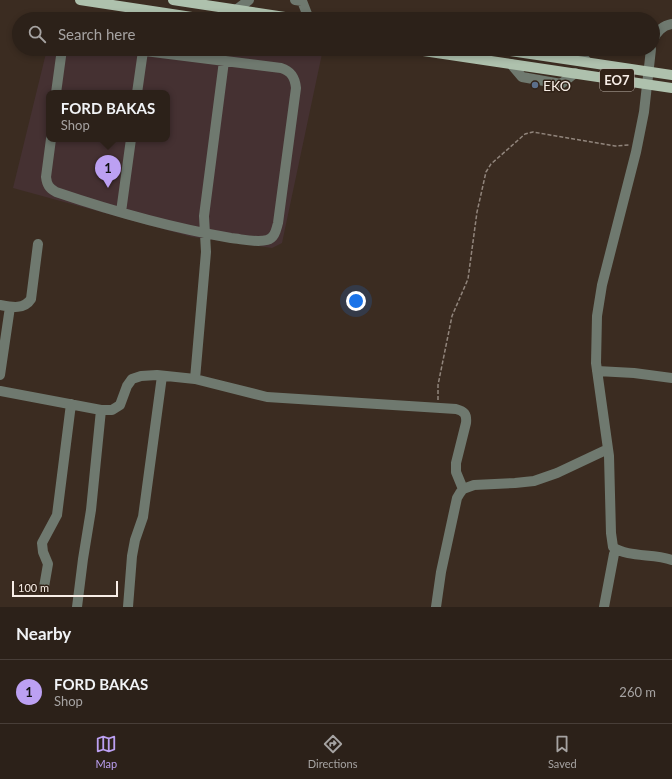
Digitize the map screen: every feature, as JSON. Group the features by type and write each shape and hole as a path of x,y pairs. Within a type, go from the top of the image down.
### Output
{"main road":[{"path":"80,0 153,12"},
{"path":"173,0 250,12"},
{"name":"ΕΟ7","path":"457,56 672,88"},
{"name":"ΕΟ7","path":"547,56 672,75"}],"street":[{"path":"236,10 249,0"},
{"path":"296,0 302,1 306,12"},
{"path":"190,12 191,3"},
{"path":"660,29 672,24"},
{"path":"56,90 61,56"},
{"path":"137,90 142,56"},
{"path":"50,142 46,177 50,188 56,192 78,200 205,234 256,241 268,240 274,236 278,224 296,88 295,81 292,74 281,68 224,61 199,56"},
{"path":"582,56 587,62"},
{"path":"650,56 638,145 599,297 595,339 597,371 608,449 611,533 613,547 620,552 656,556 672,560"},
{"path":"195,379 206,252 204,216 224,61"},
{"path":"121,212 131,142"},
{"path":"0,375 5,306 20,307 25,305 31,299 38,244"},
{"path":"597,371 634,373 672,378"},
{"path":"0,391 101,410 112,410 120,405 132,379 141,376 162,376 195,379 267,396 456,408 463,411 467,416 456,463 456,472 464,489"},
{"path":"128,607 132,556 135,540 143,517 162,376"},
{"path":"44,587 48,564 43,552 42,543 57,515 71,404"},
{"path":"77,607 91,510 101,410"},
{"path":"436,607 441,572 455,506 459,495 464,489 477,485 510,484 534,481 552,475 608,449"},
{"path":"604,607 614,554 617,550"}],"path":[{"path":"438,408 438,385 452,316 468,279 477,212 486,172 491,164 526,134 533,132 615,146 638,145"}],"shaded area":[{"path":"45,56 322,56 282,243 272,248 192,237 13,188"}],"place":[{"name":"EKO","path":"535,85"},
{"name":"FORD BAKAS","path":"108,188"}]}
